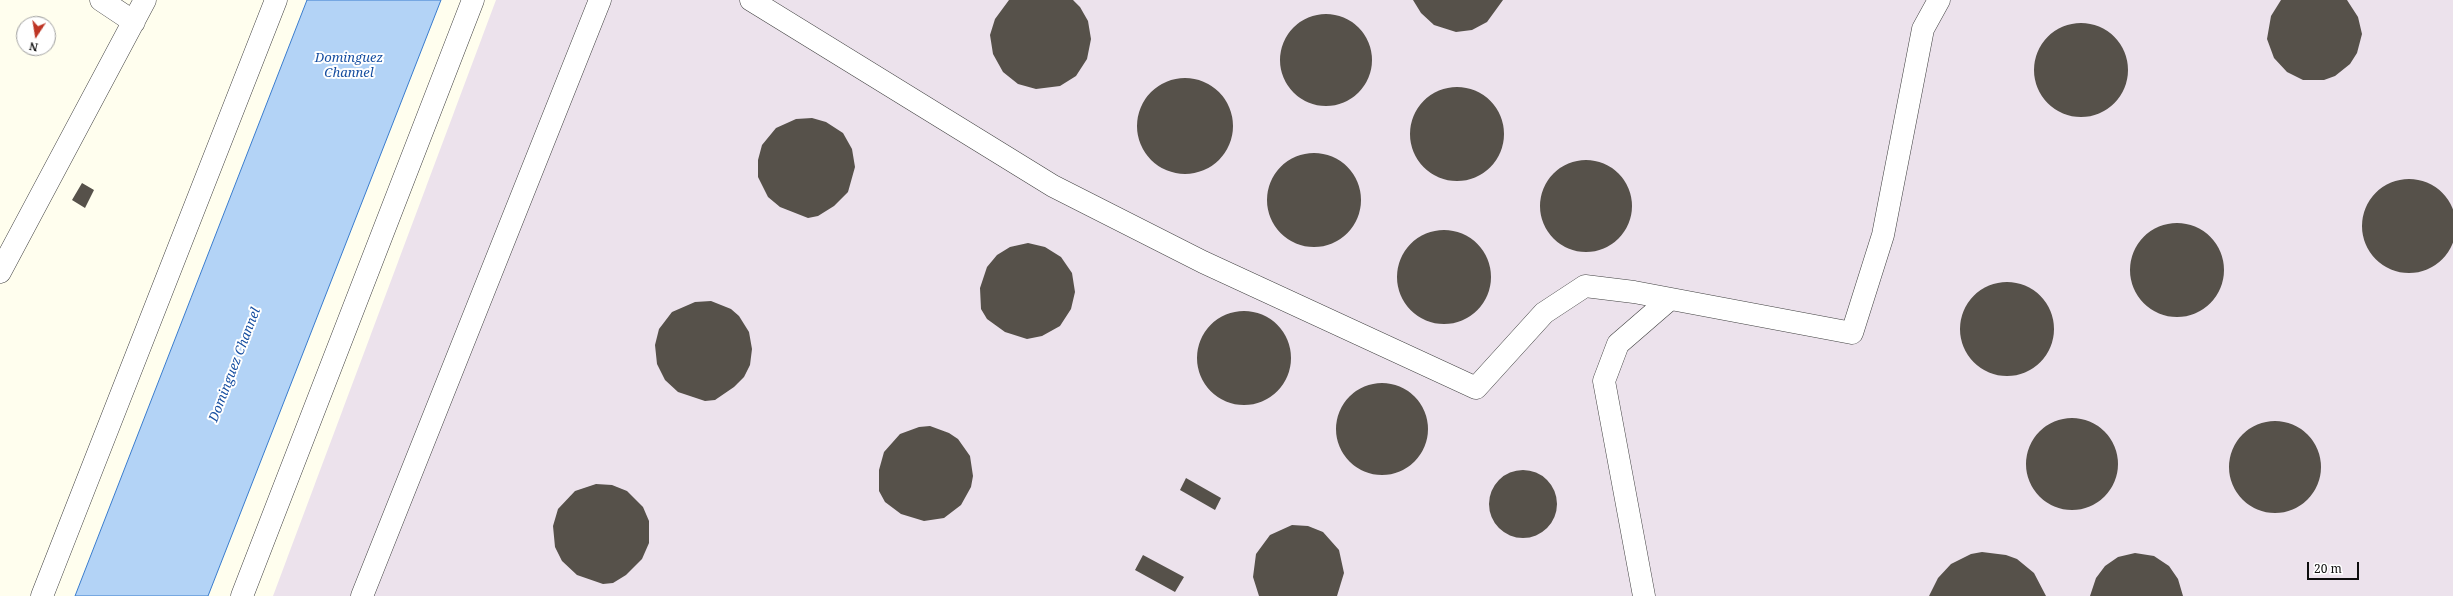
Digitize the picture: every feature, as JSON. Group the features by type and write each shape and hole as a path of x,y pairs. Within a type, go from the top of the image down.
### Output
{"lane":[{"path":"101,0 134,22"},
{"path":"0,272 145,0"},
{"path":"42,596 276,0"},
{"path":"242,596 473,0"},
{"path":"362,596 600,0"},
{"path":"751,0 1053,186 1203,262 1476,388 1544,313 1585,286 1670,299 1852,333 1883,235 1923,29 1939,0"},
{"path":"1644,596 1604,381 1618,344 1670,299"}],"shaded area":[{"path":"496,0 2453,0 2453,596 273,596"}],"water":[{"name":"Dominguez Channel","path":"307,0 441,0 208,596 75,596"}],"building":[{"path":"1009,0 1073,0 1080,7 1088,21 1091,39 1087,59 1076,76 1060,86 1036,89 1018,84 1003,72 993,54 990,35 995,19"},
{"path":"1413,0 1503,0 1487,22 1472,30 1456,32 1434,25 1421,13"},
{"path":"2281,0 2347,0 2358,17 2362,34 2357,53 2350,64 2335,76 2324,80 2303,80 2287,72 2274,58 2267,39 2271,16"},
{"path":"1326,14 1344,17 1359,27 1369,42 1372,60 1369,78 1359,93 1344,103 1326,106 1308,103 1293,93 1283,78 1280,60 1283,42 1293,27 1308,17"},
{"path":"2081,23 2099,26 2114,37 2125,52 2128,70 2125,88 2114,103 2099,114 2081,117 2063,114 2048,103 2037,88 2034,70 2037,52 2048,37 2063,26"},
{"path":"1185,78 1203,82 1212,86 1219,92 1225,99 1229,108 1233,126 1229,144 1225,153 1219,160 1212,166 1203,170 1185,174 1167,170 1158,166 1151,160 1145,153 1141,144 1137,126 1141,108 1145,99 1151,92 1158,86 1167,82"},
{"path":"1457,87 1475,91 1490,101 1500,116 1504,134 1500,152 1490,167 1475,177 1457,181 1439,177 1424,167 1414,152 1410,134 1414,116 1424,101 1439,91"},
{"path":"812,118 826,122 843,133 852,149 855,167 848,192 834,206 818,216 808,218 780,207 768,197 758,177 758,160 762,145 776,128 796,119"},
{"path":"1314,153 1332,157 1347,167 1357,182 1361,200 1357,218 1347,233 1332,243 1314,247 1296,243 1281,233 1271,218 1267,200 1271,182 1281,167 1296,157"},
{"path":"1577,160 1595,160 1612,167 1625,180 1632,197 1632,215 1625,232 1612,245 1595,252 1577,252 1560,245 1547,232 1540,215 1540,197 1547,180 1560,167"},
{"path":"2409,179 2427,182 2442,193 2453,208 2456,226 2453,244 2442,259 2427,270 2409,273 2391,270 2376,259 2365,244 2362,226 2365,208 2376,193 2391,182"},
{"path":"82,183 94,190 85,208 72,200"},
{"path":"2177,223 2195,227 2210,237 2220,252 2224,270 2220,288 2210,303 2195,313 2177,317 2159,313 2144,303 2134,288 2130,270 2134,252 2144,237 2159,227"},
{"path":"1444,230 1462,234 1477,244 1487,259 1491,277 1487,295 1477,310 1462,320 1444,324 1426,320 1411,310 1401,295 1397,277 1401,259 1411,244 1426,234"},
{"path":"1028,243 1045,247 1061,257 1072,273 1075,292 1071,309 1060,326 1042,336 1027,339 1005,332 987,319 981,309 980,288 987,267 997,255 1010,247"},
{"path":"2007,282 2025,286 2040,296 2050,311 2054,329 2050,347 2040,362 2025,372 2007,376 1989,372 1974,362 1964,347 1960,329 1964,311 1974,296 1989,286"},
{"path":"711,301 731,309 739,316 749,332 752,349 750,365 744,377 734,387 715,400 705,401 678,392 665,380 657,364 655,345 659,329 672,312 695,302"},
{"path":"1244,311 1262,314 1277,325 1288,340 1291,358 1288,376 1277,391 1262,402 1244,405 1226,402 1211,391 1200,376 1197,358 1200,340 1211,325 1226,314"},
{"path":"1382,383 1399,387 1414,397 1424,412 1428,429 1424,446 1414,461 1399,471 1382,475 1365,471 1350,461 1340,446 1336,429 1340,412 1350,397 1365,387"},
{"path":"2063,418 2081,418 2098,425 2111,438 2118,455 2118,473 2111,490 2098,503 2081,510 2063,510 2046,503 2033,490 2026,473 2026,455 2033,438 2046,425"},
{"path":"2275,421 2293,424 2308,434 2318,449 2321,467 2318,485 2308,500 2293,510 2275,513 2257,510 2242,500 2232,485 2229,467 2232,449 2242,434 2257,424"},
{"path":"930,426 949,433 958,439 970,456 973,476 971,487 961,505 944,518 924,521 901,514 885,502 879,491 879,470 884,452 900,434 919,427"},
{"path":"1523,470 1536,473 1547,480 1554,491 1557,504 1554,517 1547,528 1536,535 1523,538 1510,535 1499,528 1492,517 1489,504 1492,491 1499,480 1510,473"},
{"path":"1186,478 1221,498 1215,510 1180,490"},
{"path":"596,484 612,485 627,491 643,507 649,521 649,543 642,559 626,575 613,583 603,584 577,575 562,561 555,547 553,526 558,509 575,491"},
{"path":"1292,525 1308,526 1323,532 1339,550 1344,573 1337,596 1259,596 1253,577 1256,554 1270,535"},
{"path":"1982,552 2006,555 2017,559 2034,573 2046,596 1929,596 1938,578 1951,564 1971,554"},
{"path":"2135,553 2154,556 2169,566 2178,579 2183,596 2090,596 2096,578 2105,566 2118,557"},
{"path":"1143,555 1184,577 1175,592 1135,570"}]}
